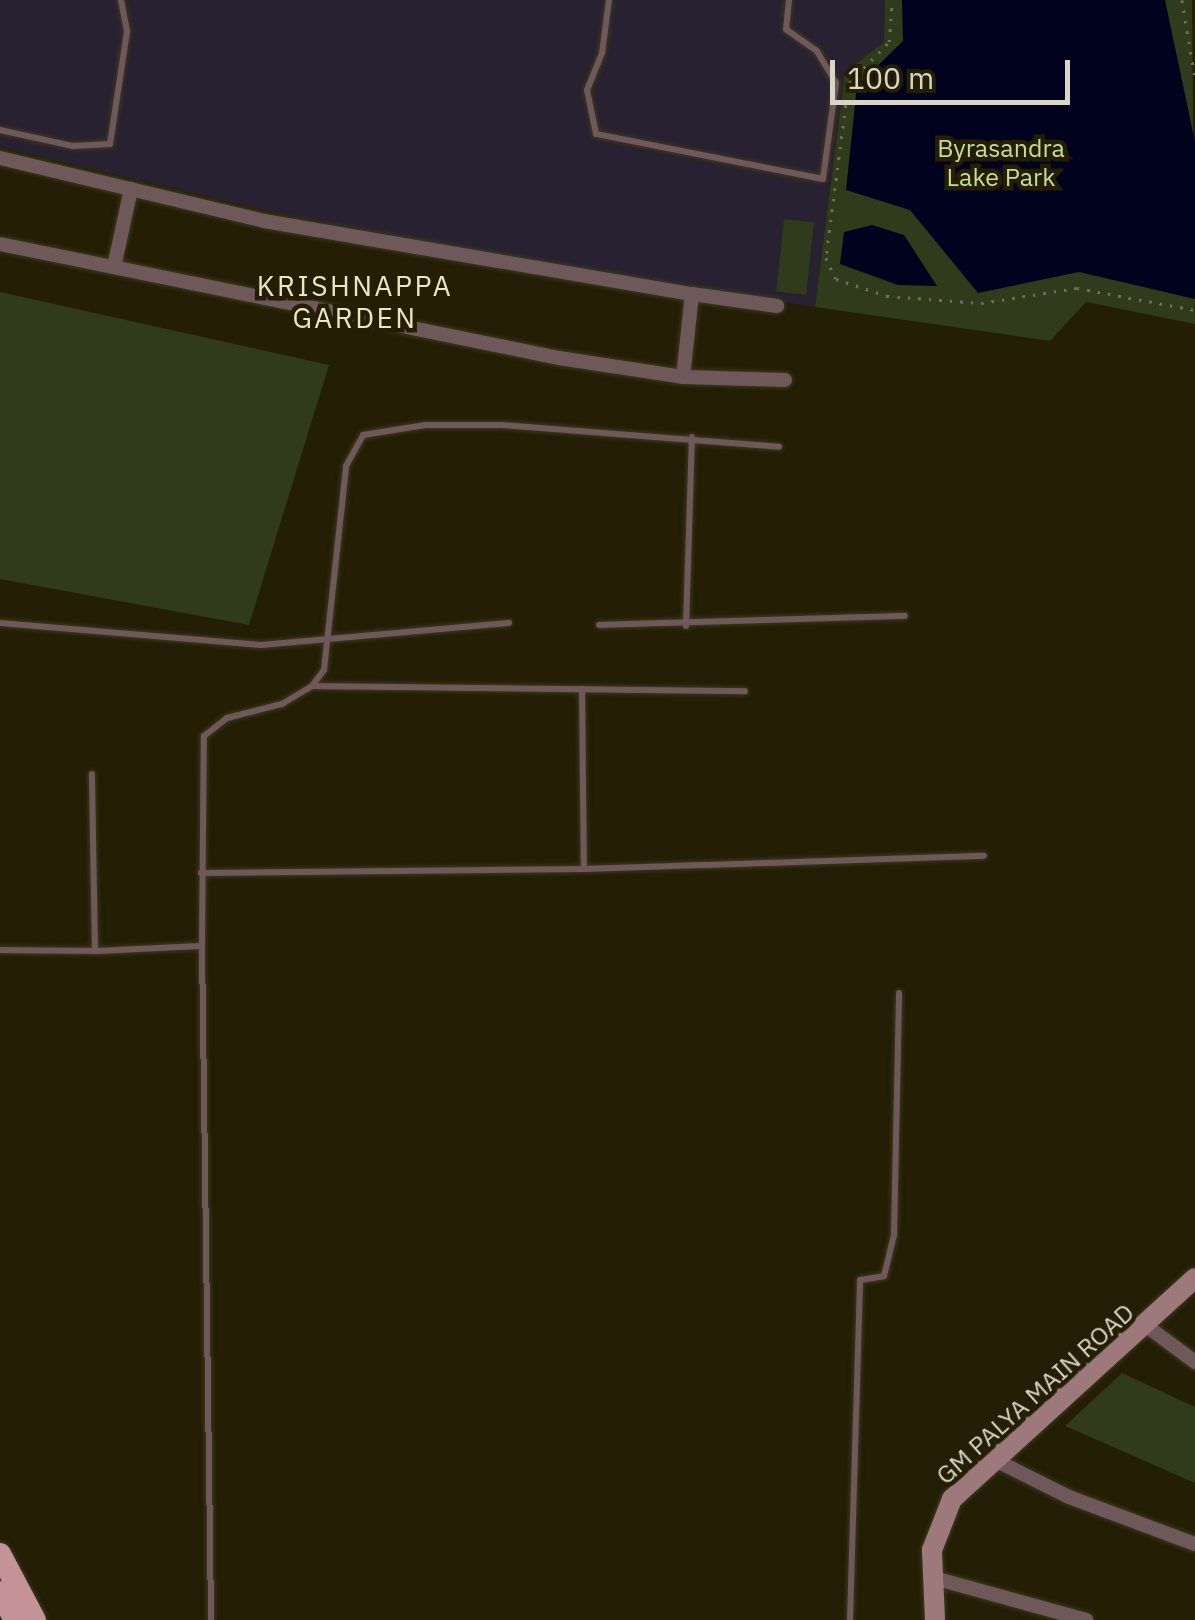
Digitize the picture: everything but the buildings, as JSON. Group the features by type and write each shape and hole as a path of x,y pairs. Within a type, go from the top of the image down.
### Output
{"main road":[{"name":"GM PALYA MAIN ROAD","path":"935,1620 934,1578 941,1518 960,1490 1148,1327 1195,1278"},
{"path":"0,1554 35,1620"},
{"path":"0,1592 15,1620"}],"street":[{"path":"0,158 264,222 777,306"},
{"path":"114,267 131,189"},
{"path":"0,244 470,342 683,377 786,380"},
{"path":"683,377 692,294"},
{"path":"1148,1327 1195,1362"},
{"path":"997,1460 1068,1497 1195,1544"},
{"path":"934,1578 1086,1620"}],"lane":[{"path":"0,130 73,146 110,144 127,32 121,0"},
{"path":"608,0 602,53 587,90 596,134 823,179 836,83 816,52 786,29 789,0"},
{"path":"211,1620 200,874 204,736 227,718 282,704 312,686 324,670 331,637 346,466 363,435 483,425 692,437 780,447"},
{"path":"686,626 692,437"},
{"path":"599,625 686,626 905,616"},
{"path":"0,623 261,645 509,622"},
{"path":"312,686 745,691"},
{"path":"582,688 584,869"},
{"path":"92,774 95,950"},
{"path":"200,874 584,869 984,856"},
{"path":"0,950 202,946"},
{"path":"850,1620 860,1280 884,1276 894,1235 899,993"}],"path":[{"path":"892,0 889,42 850,77 826,258 836,280 887,296 981,303 1077,288 1195,310"},
{"path":"1182,0 1195,76"}],"shaded area":[{"path":"0,0 885,0 884,42 845,72 815,307 601,275 277,213 0,147"}],"green space":[{"name":"Byrasandra Lake Park","path":"885,0 1192,0 1195,324 1086,302 1050,341 815,307 845,72 884,42"},
{"path":"784,219 814,222 806,295 776,292"},
{"path":"0,292 329,365 249,625 0,579"},
{"path":"1122,1373 1195,1407 1195,1483 1065,1426"}],"water":[{"name":"Byrasandra Lake Park","path":"902,0 1165,0 1195,142 1195,299 1079,272 978,293 910,210 846,190 857,86 903,41"},
{"path":"872,225 904,235 937,286 898,285 840,264 844,232"}],"district":[{"name":"KRISHNAPPA GARDEN","path":"355,302"}]}
